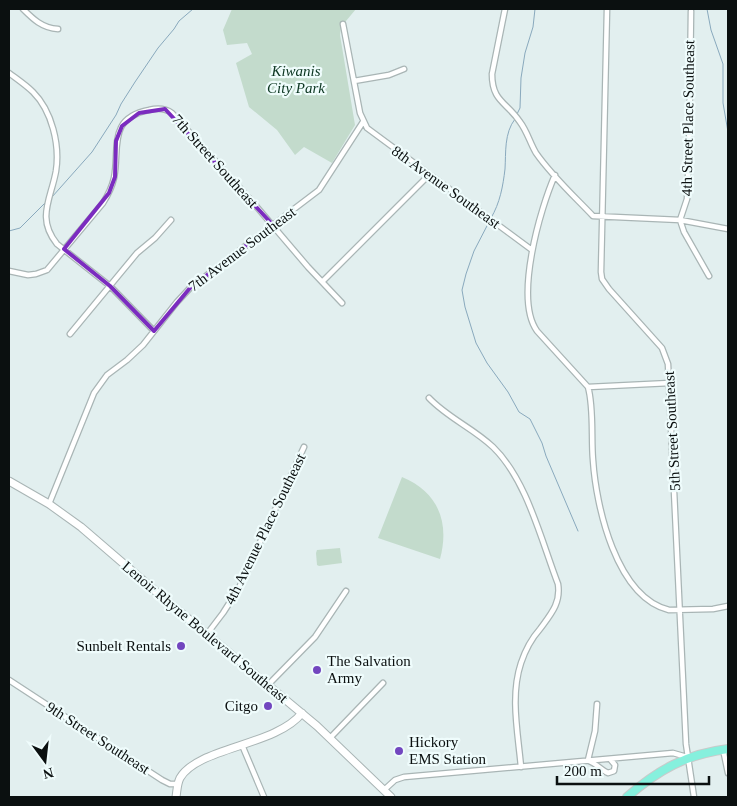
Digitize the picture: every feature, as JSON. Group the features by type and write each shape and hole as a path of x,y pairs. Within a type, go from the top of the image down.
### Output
{"main road":[{"name":"Lenoir Rhyne Boulevard Southeast","path":"9,481 49,504 81,527 302,713 391,797"},
{"path":"176,797 178,784 184,773 198,764 289,726 302,713"},
{"path":"626,797 666,768 687,758 725,749"}],"street":[{"path":"22,9 38,23 58,29"},
{"path":"505,9 492,79 496,95 521,123 537,153 593,216 680,220 728,228"},
{"name":"5th Street Southeast","path":"607,9 600,272 602,279 609,289 662,348 668,364 687,758 694,797"},
{"name":"4th Street Place Southeast","path":"680,220 687,199 691,11"},
{"path":"343,24 363,122"},
{"path":"354,81 389,75 404,69"},
{"path":"9,73 28,87 39,99 48,113 51,124 57,162 46,209 46,221 50,235 57,244 110,286 154,331"},
{"name":"7th Street Southeast","path":"64,249 91,218 109,193 115,177 116,141 122,126 132,117 146,110 167,110 172,113 342,303"},
{"name":"8th Avenue Southeast","path":"363,122 376,136 532,250"},
{"name":"7th Avenue Southeast","path":"49,504 97,387 107,375 134,355 190,288 309,198 322,186 363,122"},
{"path":"323,281 429,175"},
{"path":"555,175 550,186 532,250 528,290 529,312 537,331 588,387 592,458 596,484 603,519 614,552 627,576 646,597 662,608 679,610 713,609 728,606"},
{"path":"70,334 137,253 155,238 171,220"},
{"path":"680,220 684,232 709,276"},
{"path":"9,271 23,275 41,273 50,268 64,249"},
{"path":"588,387 670,382"},
{"path":"429,398 440,409 486,440 509,466 522,486 558,584 559,598 557,604 529,646 516,681 521,767"},
{"name":"4th Avenue Place Southeast","path":"207,634 240,588 304,447"},
{"path":"268,685 315,637 346,590"},
{"name":"9th Street Southeast","path":"9,680 162,780 170,784 178,784"},
{"path":"330,738 383,683"},
{"path":"588,760 595,731 598,704"},
{"path":"242,745 264,797"},
{"path":"725,749 728,773"},
{"path":"384,790 395,780 404,777 674,753 687,758"},
{"path":"588,760 595,763 602,771 608,773 614,771 615,765 610,759"}],"highlighted area":[{"path":"165,109 273,225 190,288 154,331 110,286 64,249 109,193 115,177 116,141 122,126 139,113"}],"green space":[{"name":"Kiwanis City Park","path":"232,9 356,9 341,27 340,35 355,125 332,163 304,147 295,155 277,130 249,107 236,63 252,54 247,43 227,45 223,30"},
{"path":"402,477 425,491 438,510 442,521 443,533 440,559 378,538"},
{"path":"340,548 342,563 317,565 317,550"}],"waterway":[{"path":"52,197 92,152 158,48 179,21 193,9"},
{"path":"516,116 520,108 521,78 525,53 533,27 535,9"},
{"path":"707,9 711,30 723,64 723,103 728,132"},
{"path":"491,218 501,194 507,137 515,119"},
{"path":"9,231 20,228 45,203"},
{"path":"489,222 474,251 466,274 462,290 465,307 476,343 487,363 508,392 519,412 530,419 542,443 578,531"},
{"path":"728,233 728,259"}],"place":[{"name":"Sunbelt Rentals","path":"181,646"},
{"name":"The Salvation Army","path":"317,670"},
{"name":"Citgo","path":"268,706"},
{"name":"Hickory EMS Station","path":"399,751"}]}
